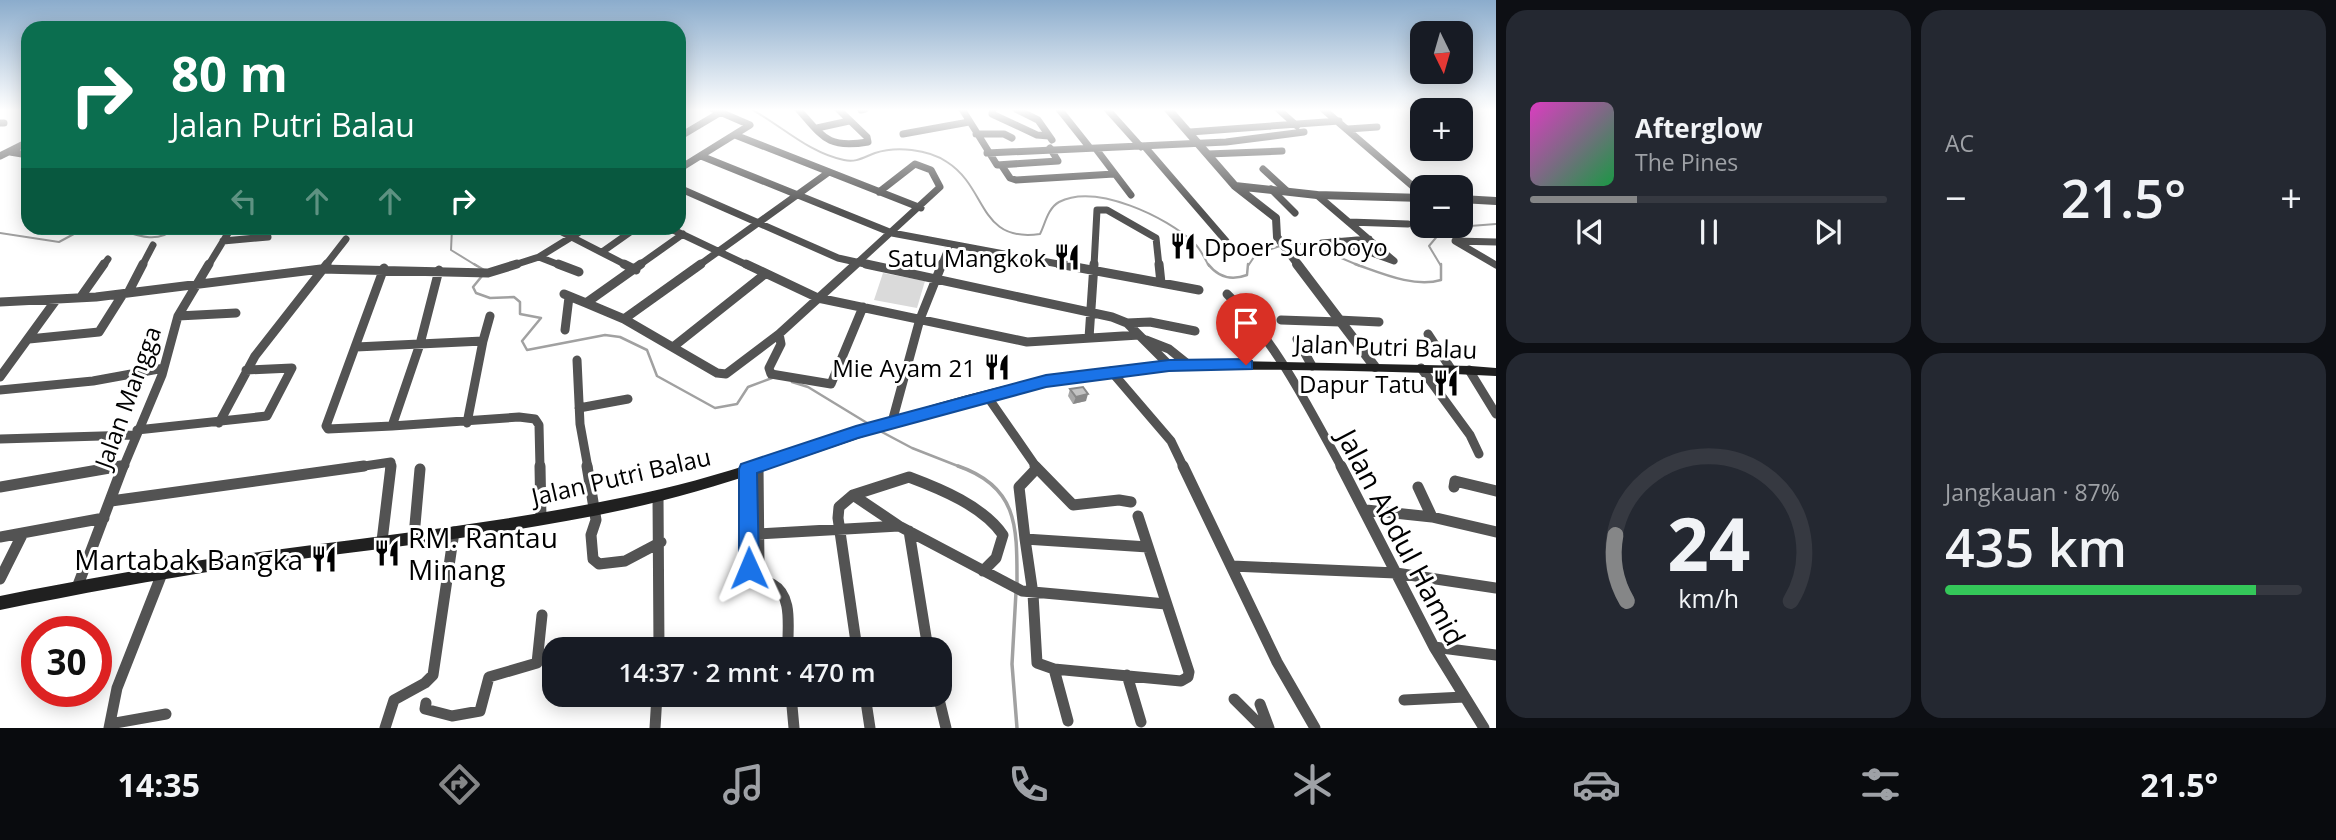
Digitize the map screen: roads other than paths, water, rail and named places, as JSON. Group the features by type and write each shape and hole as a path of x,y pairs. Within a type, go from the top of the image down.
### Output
{"main road":[{"name":"Jalan Putri Balau","path":"0,603 78,585 163,570 541,519 658,496 892,422 1046,381 1111,371 1189,365 1421,368 1495,373"}],"street":[{"path":"686,165 722,143"},
{"path":"755,143 921,208"},
{"path":"831,143 834,146 860,143"},
{"path":"981,143 994,163 1002,166 1058,161 1052,143"},
{"path":"1089,143 1131,195"},
{"path":"1139,143 1226,241"},
{"path":"987,153 1213,143"},
{"path":"1361,143 1410,186"},
{"path":"1199,144 1235,187 1276,218 1277,237 1375,367"},
{"path":"0,156 21,146"},
{"path":"1208,154 1282,151"},
{"path":"8,152 21,154"},
{"path":"701,156 892,233 1199,290"},
{"path":"565,330 566,295 624,319 717,373 726,374 779,334 855,263 921,208 940,187 936,173 920,165 911,166 879,192"},
{"path":"1002,166 1010,178 1016,180 1114,174"},
{"path":"1263,169 1287,191"},
{"path":"624,319 829,172"},
{"path":"1235,187 1317,195 1410,197"},
{"path":"1271,189 1295,213"},
{"path":"686,191 855,263 1091,311 1126,323 1150,322 1195,331"},
{"path":"1317,195 1394,261 1382,260 1339,241"},
{"path":"1473,200 1496,201"},
{"path":"1089,338 1095,213 1105,209 1157,240 1161,283"},
{"path":"1349,222 1408,224"},
{"name":"Jalan Mangga","path":"78,585 164,368 178,316 227,235"},
{"path":"602,252 626,235"},
{"path":"586,303 682,235"},
{"path":"685,235 818,298 1027,342 1141,337 1160,344 1189,365"},
{"path":"0,302 80,299 321,269 384,268 484,273 539,257 572,236 636,270"},
{"path":"223,241 268,237"},
{"path":"219,423 246,370 346,239"},
{"path":"1322,243 1369,239"},
{"path":"1496,239 1455,241 1496,265"},
{"path":"892,422 920,319 950,244"},
{"path":"29,339 99,332 126,293 153,245"},
{"path":"539,257 579,272"},
{"path":"80,299 108,259"},
{"path":"384,268 327,426 340,430 467,423 519,417 535,419 538,425 541,519"},
{"path":"392,426 420,344 439,270"},
{"path":"673,348 765,274"},
{"name":"Jalan Abdul Hamid","path":"1227,294 1269,340 1366,510 1434,647 1484,728"},
{"path":"0,377 57,300"},
{"path":"779,334 781,344 769,368 771,374 831,384 863,307"},
{"path":"178,316 236,313"},
{"path":"467,423 490,316"},
{"path":"1281,320 1379,321"},
{"path":"1126,323 1169,365"},
{"path":"1428,334 1451,369"},
{"path":"1297,339 1312,366"},
{"path":"356,347 483,341"},
{"path":"576,360 579,408 596,520 591,535 593,559 599,564 625,561 661,542"},
{"path":"0,390 93,381 164,368"},
{"path":"0,439 136,433 270,414 292,368 246,370"},
{"path":"1421,368 1469,435 1479,454"},
{"path":"1469,370 1496,414"},
{"path":"1111,371 1171,441 1277,663 1315,728"},
{"path":"987,396 1037,468 1073,505 1119,500 1131,502"},
{"path":"579,408 628,399"},
{"path":"111,501 391,461 383,541"},
{"path":"0,487 125,465"},
{"path":"753,467 759,567 755,578"},
{"path":"753,467 749,568 755,578 776,587 784,597 787,637"},
{"path":"1037,468 1019,487 1035,660 1054,669 1181,681 1188,677 1138,516"},
{"path":"414,536 420,469"},
{"path":"855,637 839,507 853,495 909,477 976,511 998,525 1003,535 988,574"},
{"path":"1454,487 1455,481 1496,491"},
{"path":"1418,487 1432,517"},
{"path":"853,495 904,529 1028,593 1166,604"},
{"path":"658,496 661,542 659,637"},
{"path":"1366,510 1432,517 1496,532"},
{"path":"0,537 104,518"},
{"path":"758,534 904,529"},
{"path":"904,529 925,637"},
{"path":"454,532 435,667 425,709 437,715 468,716 480,711 489,677 501,671 531,667 537,663 542,615"},
{"path":"0,579 23,533"},
{"path":"1025,538 1148,547"},
{"path":"1232,566 1396,573 1496,588"},
{"path":"163,570 117,688 109,726 166,714"},
{"path":"1434,647 1496,655"},
{"path":"1054,669 1068,721"},
{"path":"1127,676 1141,722"},
{"path":"385,728 393,702 399,695 427,693"},
{"path":"1404,700 1464,697"},
{"path":"1234,699 1263,728"},
{"path":"1260,704 1269,728"},
{"path":"655,728 656,707"},
{"path":"792,707 794,728"},
{"path":"866,707 870,728"},
{"path":"941,707 946,728"}],"waterway":[{"path":"804,143 848,161 883,151 902,149 931,154 960,173 994,222 1005,230 1020,235 1040,234 1049,212 1059,202 1074,197 1111,200 1149,214 1182,233 1199,248 1209,266"},
{"path":"1441,266 1429,246 1444,228 1496,224"},
{"path":"0,233 59,242 72,235"},
{"path":"135,235 163,235"},
{"path":"452,235 451,250 477,266"},
{"path":"1286,244 1308,244 1356,264"},
{"path":"1248,266 1256,254 1280,246"},
{"path":"474,264 484,270"},
{"path":"1208,264 1216,272 1230,278 1247,275 1248,264"},
{"path":"1356,264 1420,282 1441,280 1441,266"},
{"path":"1356,264 1360,266"},
{"path":"482,276 473,287 476,293 490,298 514,297 520,302 520,314 541,318 522,341 527,350 605,335 620,337 647,350 657,376 715,408 737,404 748,387 772,378"},
{"path":"792,382 808,387 872,426"},
{"path":"880,431 912,448 959,466"},
{"path":"959,466 963,468"},
{"path":"959,466 993,485 1010,512 1016,545 1017,585"},
{"path":"1016,592 1012,664 1017,728"}],"place":[{"name":"Dpoer Suroboyo","path":"1183,246"},
{"name":"Satu Mangkok","path":"1067,257"},
{"name":"Mie Ayam 21","path":"997,367"},
{"name":"Dapur Tatu","path":"1446,383"},
{"name":"RM. Rantau Minang","path":"387,553"},
{"name":"Martabak Bangka","path":"324,559"}]}
